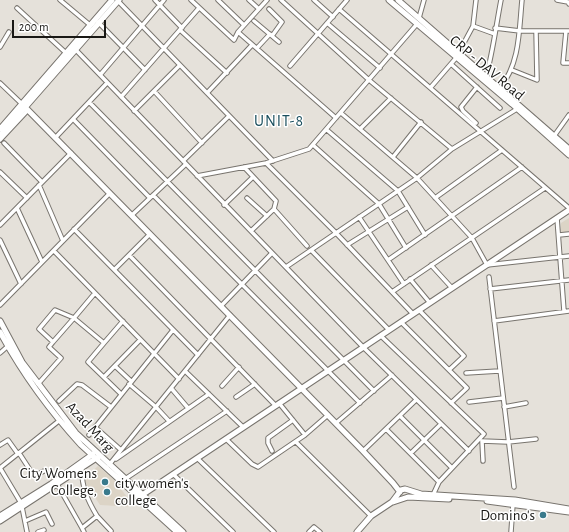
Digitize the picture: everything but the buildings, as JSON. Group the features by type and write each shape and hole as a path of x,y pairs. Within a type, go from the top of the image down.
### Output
{"street":[{"path":"60,0 90,25"},
{"path":"0,140 66,53 90,25 116,0"},
{"path":"0,136 116,0"},
{"path":"116,0 273,161"},
{"path":"155,0 181,29 227,73"},
{"path":"100,75 164,0"},
{"path":"191,0 234,40 238,32 267,0"},
{"path":"218,0 244,25"},
{"path":"249,0 259,9"},
{"path":"281,0 369,80 452,149"},
{"path":"314,0 333,16"},
{"path":"290,66 348,0"},
{"name":"CRP - DAV Road","path":"389,0 569,155"},
{"name":"CRP - DAV Road","path":"398,0 569,149"},
{"path":"418,18 424,0"},
{"path":"459,52 473,26 476,0"},
{"path":"486,77 493,54 495,28 501,0"},
{"path":"500,88 509,78 512,70 520,31 522,0"},
{"path":"557,0 568,2 569,4"},
{"path":"17,8 66,53"},
{"path":"121,97 199,8"},
{"path":"257,48 282,22 268,9"},
{"path":"142,495 569,209 431,87 390,55 339,9"},
{"path":"254,21 279,42"},
{"path":"98,22 145,70"},
{"path":"327,23 380,68"},
{"path":"197,176 266,163 309,149 417,24"},
{"path":"473,26 495,34"},
{"path":"495,28 520,31 567,31 563,63 569,63"},
{"path":"512,70 537,80 536,31"},
{"path":"0,47 2,41 9,32"},
{"path":"238,32 336,118"},
{"path":"438,43 443,38"},
{"path":"207,93 227,73 252,44"},
{"path":"75,49 363,348 468,451"},
{"path":"431,87 456,58"},
{"path":"451,64 500,108"},
{"path":"134,110 180,65"},
{"path":"0,83 56,137 302,388 403,495 433,496 569,509"},
{"path":"56,137 107,83"},
{"path":"476,123 463,111 461,107 477,87"},
{"path":"154,91 202,143"},
{"path":"360,129 391,98"},
{"path":"89,102 374,391"},
{"path":"0,129 25,107"},
{"path":"286,267 417,178 452,149 482,132 517,109"},
{"path":"341,113 417,178 472,238 488,264"},
{"path":"554,136 569,115"},
{"path":"132,215 167,182 229,116"},
{"path":"73,119 360,403"},
{"path":"393,157 421,122"},
{"path":"327,130 398,191 425,235"},
{"path":"4,144 41,184 63,241"},
{"path":"313,145 380,204 406,248"},
{"path":"435,198 502,150"},
{"path":"0,225 71,153"},
{"path":"266,163 336,233 413,314"},
{"path":"244,167 275,200 274,209 251,231"},
{"path":"388,260 522,167"},
{"path":"0,172 27,198"},
{"path":"224,205 253,177"},
{"path":"392,292 545,188"},
{"path":"0,305 110,193"},
{"path":"247,198 266,216"},
{"path":"347,245 408,207"},
{"path":"17,208 42,262"},
{"path":"274,209 307,246"},
{"path":"359,217 404,284"},
{"path":"557,218 564,311"},
{"path":"74,229 198,354"},
{"path":"115,269 150,234"},
{"path":"559,235 569,234"},
{"path":"0,240 21,284"},
{"path":"311,250 389,330"},
{"path":"54,251 179,379"},
{"path":"221,306 272,253"},
{"path":"129,255 255,384 293,420 306,435"},
{"path":"488,264 569,256"},
{"path":"431,265 452,288"},
{"path":"489,277 514,487"},
{"path":"410,279 430,303"},
{"path":"490,289 569,280"},
{"path":"38,384 61,358 49,347 95,294"},
{"path":"53,342 39,329 55,310 74,318 104,343"},
{"path":"419,310 464,356 449,370"},
{"path":"494,320 569,311"},
{"path":"111,463 230,315"},
{"name":"Azad Marg","path":"0,321 22,362 76,433 96,456 111,463 125,479 183,532"},
{"path":"122,322 88,362 122,394"},
{"path":"401,322 468,388 451,403"},
{"path":"89,435 130,382 174,330"},
{"name":"Azad Marg","path":"0,332 23,372 60,420 177,532"},
{"path":"381,336 484,434 440,482 433,496"},
{"path":"104,377 140,340"},
{"path":"0,353 8,346"},
{"path":"115,366 169,421"},
{"path":"222,386 239,367"},
{"path":"466,373 499,370"},
{"path":"185,371 243,428"},
{"path":"336,423 392,375"},
{"path":"59,401 77,384 82,385 110,407"},
{"path":"236,397 255,384"},
{"path":"171,388 188,408"},
{"path":"111,463 208,394"},
{"path":"469,402 503,398"},
{"path":"363,451 416,400"},
{"path":"504,407 526,403"},
{"path":"125,479 227,411"},
{"path":"226,439 252,464 258,467 306,435 328,415"},
{"path":"400,416 452,468"},
{"path":"27,532 21,505 0,470 60,420"},
{"path":"272,451 268,444 268,438 293,420"},
{"path":"411,453 441,424"},
{"path":"95,427 121,450"},
{"path":"386,429 440,482"},
{"path":"483,462 482,441 508,442 536,439"},
{"path":"0,445 8,440 19,453 34,476 44,471"},
{"path":"296,442 371,516"},
{"path":"0,516 57,484 82,468 96,456"},
{"path":"0,521 21,505 96,456"},
{"path":"197,458 274,532"},
{"path":"82,468 81,480 85,492 97,516 111,531"},
{"path":"173,474 233,532"},
{"path":"393,483 406,490 433,496 527,504 569,512"},
{"path":"57,484 83,530 97,516"},
{"path":"403,495 406,490"},
{"path":"357,532 371,516 403,495 406,490"},
{"path":"511,532 513,504"},
{"path":"25,521 46,512 52,524"},
{"path":"309,532 314,527 320,532"},
{"path":"38,532 44,530"}],"shaded area":[{"path":"569,218 569,233 561,234 561,223"},
{"name":"city women's college","path":"98,466 113,479 135,507 100,505 83,479"}],"place":[{"name":"City Womens College,","path":"105,482"},
{"name":"city women's college","path":"107,492"},
{"name":"Domino's","path":"543,515"}],"district":[{"name":"UNIT-8","path":"279,121"}]}
